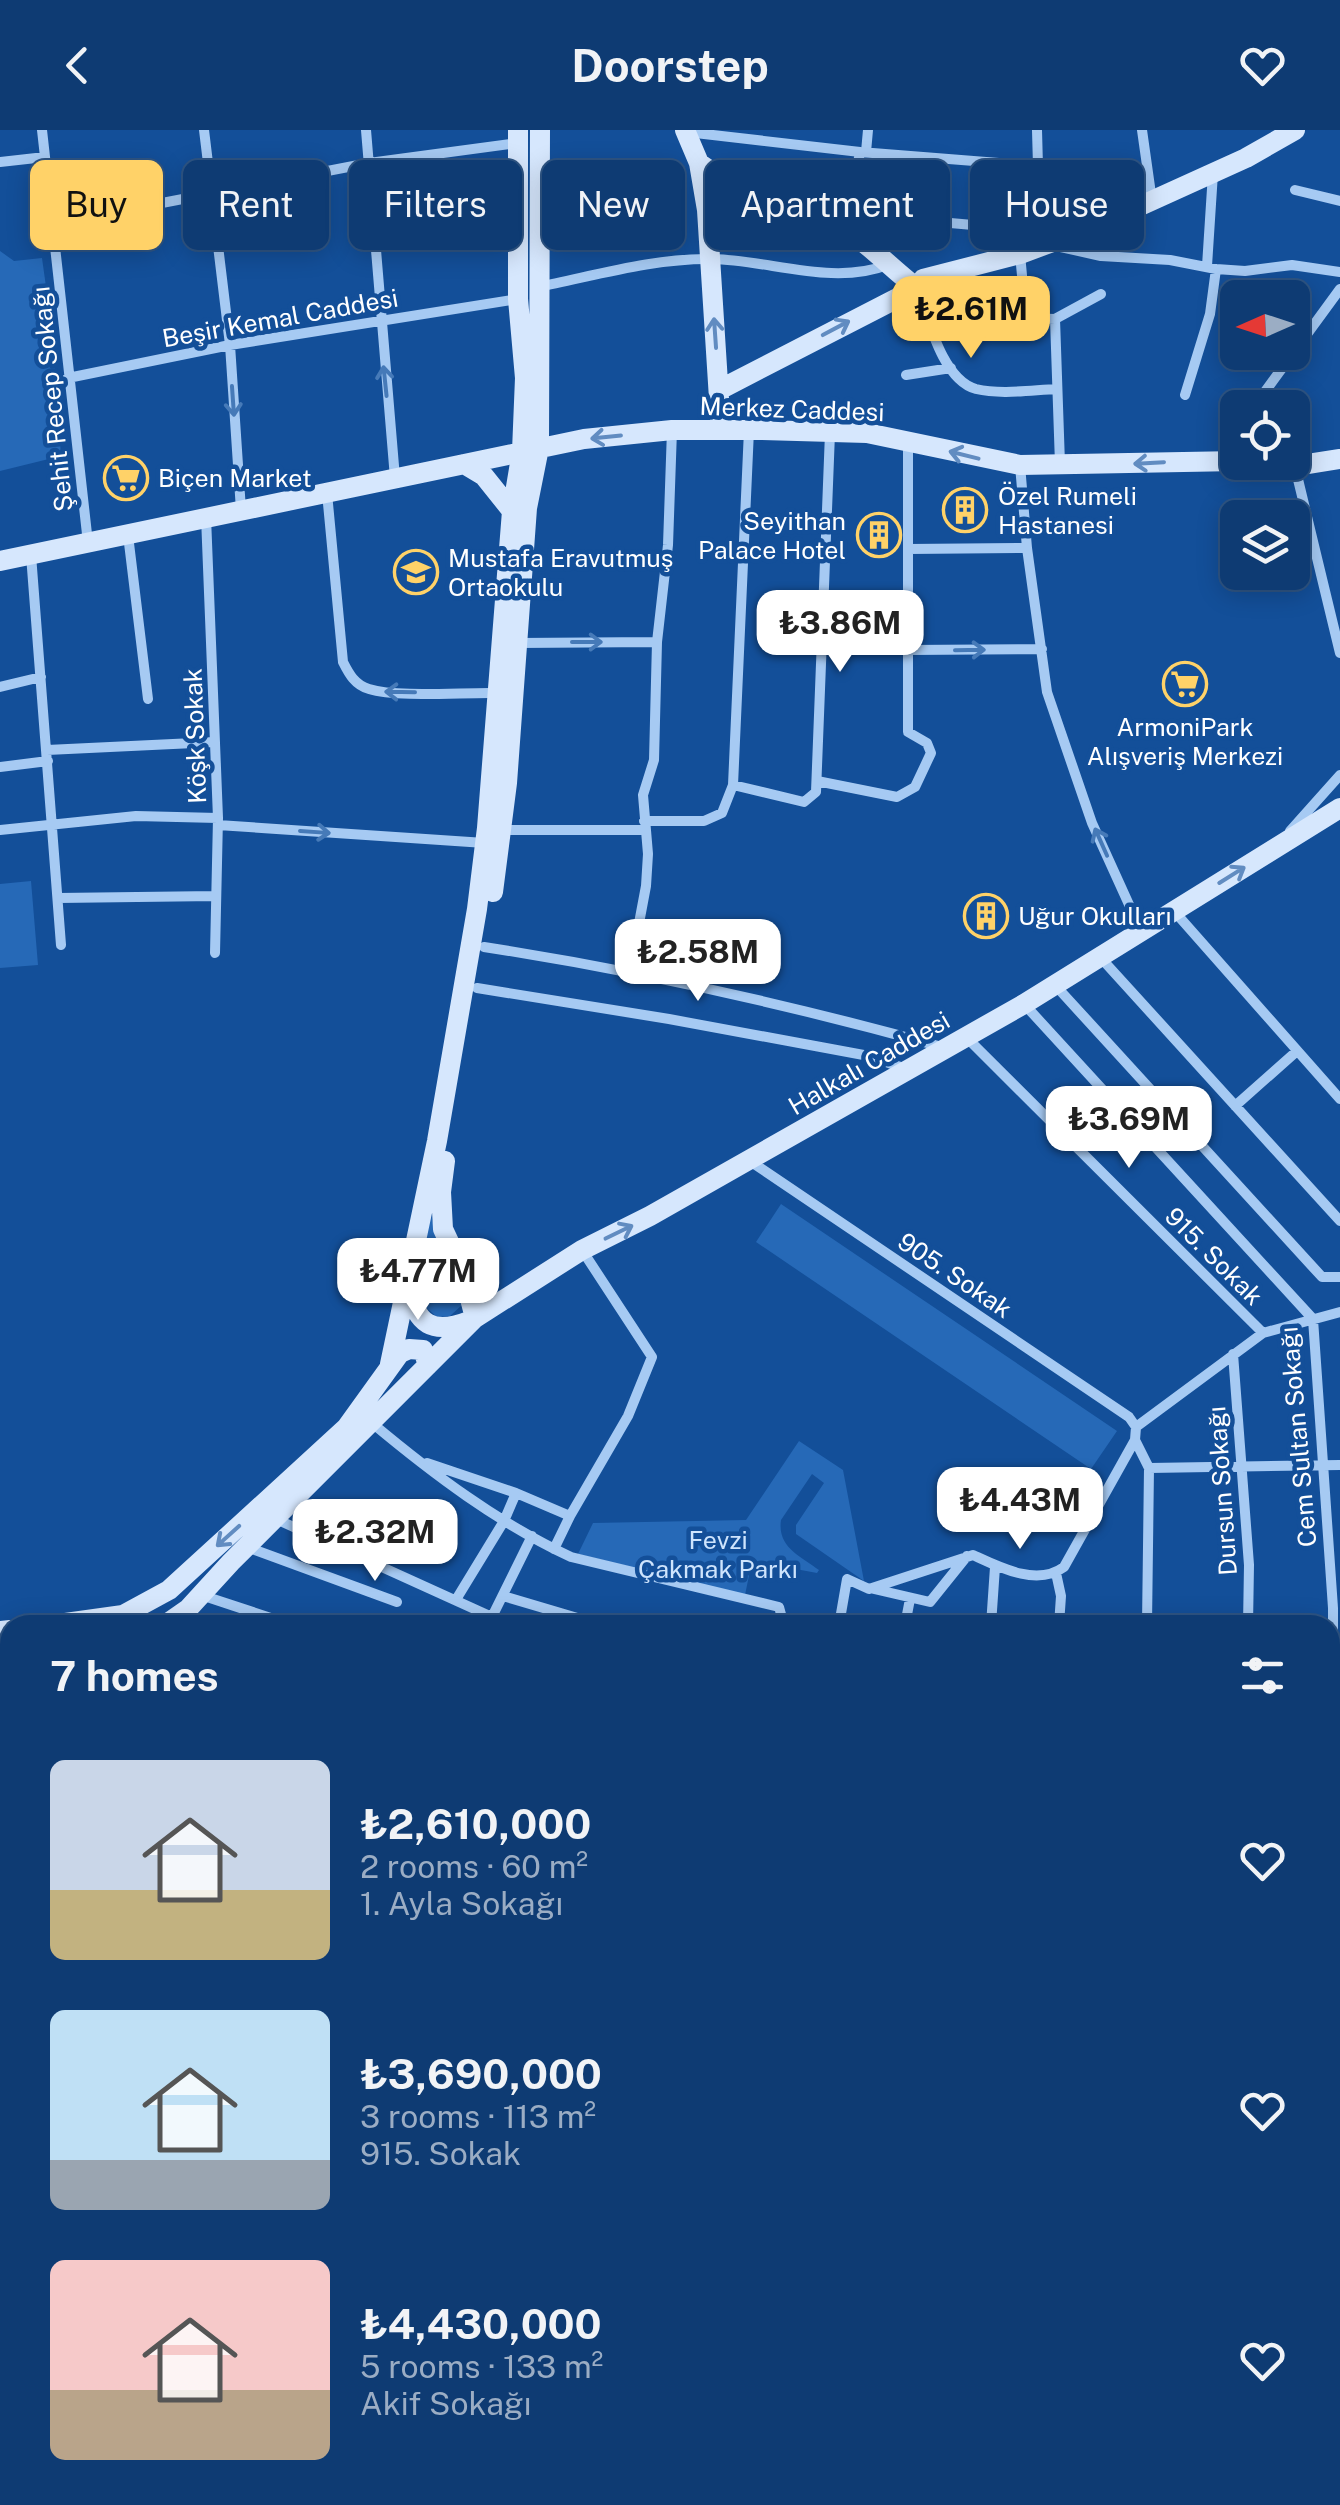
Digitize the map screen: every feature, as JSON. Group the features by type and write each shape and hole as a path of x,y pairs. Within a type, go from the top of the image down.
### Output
{"main road":[{"path":"390,1364 437,1141 491,834 517,643 531,450 540,130"},
{"path":"1144,204 1295,130"},
{"path":"686,131 700,164 708,210 721,430"},
{"path":"408,1280 415,1312 423,1322 443,1328 475,1318 463,1272 443,1230 441,1192 484,947 512,512 531,450 518,299 518,136"},
{"path":"700,164 705,167"},
{"path":"872,250 918,288"},
{"path":"718,390 918,288 922,280 1031,250"},
{"name":"Merkez Caddesi","path":"0,564 584,439 672,430 868,433 1020,465 1108,466 1220,460"},
{"path":"1310,464 1340,459"},
{"path":"464,464 484,476 512,512"},
{"name":"Halkalı Caddesi","path":"190,1610 246,1546 475,1318 582,1250 1055,986 1340,808"},
{"path":"123,1615 169,1590 346,1428 400,1354 416,1348 423,1350 428,1365"},
{"path":"164,1615 169,1590"}],"street":[{"name":"Şehit Recep Sokağı","path":"42,130 45,160"},
{"path":"204,130 207,160"},
{"path":"366,130 369,160"},
{"path":"860,160 868,130"},
{"path":"1037,130 1038,160"},
{"path":"1142,130 1152,201"},
{"path":"686,131 970,161"},
{"path":"386,160 518,136"},
{"path":"0,162 45,157"},
{"path":"1185,395 1210,314 1213,173"},
{"path":"1295,190 1340,201"},
{"name":"Şehit Recep Sokağı","path":"56,250 88,544"},
{"path":"218,250 230,345 241,510"},
{"path":"375,250 395,478"},
{"path":"1074,250 1212,268 1245,270 1292,265 1340,272"},
{"path":"1020,254 1026,318 1056,319 1101,294"},
{"path":"537,287 645,266 710,259 862,274 886,265"},
{"path":"918,288 941,354 962,382 977,389 1056,390"},
{"path":"1267,390 1340,289"},
{"name":"Beşir Kemal Caddesi","path":"51,386 68,378 230,345 518,299"},
{"path":"1056,319 1060,464"},
{"path":"906,375 951,368"},
{"path":"630,971 646,886 643,796 654,760 657,642 668,545 672,430"},
{"path":"0,830 136,816 491,834 704,821 722,814 734,784 748,430"},
{"path":"734,784 804,802 816,792 830,433"},
{"path":"816,781 897,797 915,787 931,753 928,743 908,732 908,440"},
{"path":"1020,465 1046,692 1092,823 1141,931"},
{"path":"1297,480 1340,653"},
{"path":"327,492 342,662 351,679 366,689 388,692 498,693"},
{"name":"Köşk Sokak","path":"206,518 218,822 215,954"},
{"path":"128,535 148,699"},
{"path":"908,549 1027,548"},
{"path":"31,555 62,945"},
{"path":"517,643 657,642"},
{"path":"908,650 1042,648"},
{"path":"0,687 41,677"},
{"path":"0,767 47,755 215,742"},
{"path":"1276,848 1340,775"},
{"path":"58,898 216,896"},
{"path":"1174,911 1340,1099"},
{"path":"484,947 630,971 946,1048"},
{"path":"1100,958 1340,1221"},
{"path":"1055,986 1322,1277 1340,1277"},
{"path":"477,988 850,1052 907,1070"},
{"name":"Cem Sultan Sokağı","path":"1024,1004 1312,1319 1332,1615"},
{"name":"915. Sokak","path":"966,1037 1262,1333"},
{"path":"1235,1106 1298,1050"},
{"name":"905. Sokak","path":"749,1160 1129,1417 1135,1433"},
{"path":"554,1549 628,1416 652,1356 582,1250"},
{"path":"873,1589 966,1556 1026,1574 1056,1573 1064,1567 1135,1433 1262,1333 1340,1312"},
{"name":"Dursun Sokağı","path":"1233,1354 1248,1615"},
{"path":"371,1422 416,1460 554,1549 779,1607 781,1615"},
{"path":"1135,1433 1149,1468 1147,1615"},
{"path":"416,1460 516,1493 570,1516"},
{"path":"1149,1468 1340,1465"},
{"path":"457,1598 516,1493"},
{"path":"275,1518 457,1598 481,1615"},
{"path":"493,1615 532,1536"},
{"path":"246,1546 397,1602"},
{"path":"841,1615 846,1578 862,1589 926,1603 934,1599 966,1556"},
{"path":"992,1615 995,1567"},
{"path":"1056,1573 1061,1596 1059,1615"},
{"path":"502,1596 567,1615"},
{"path":"907,1615 910,1599"},
{"path":"190,1610 224,1615"}],"green space":[{"path":"0,251 14,261 42,258 52,330 61,456 0,471"},
{"path":"31,881 38,965 0,968 0,884"},
{"path":"781,1204 1117,1431 1091,1469 756,1242"},
{"path":"430,1213 440,1245 451,1263 462,1305 450,1316 437,1317 422,1304 419,1286"},
{"name":"Fevzi Çakmak Parkı","path":"799,1441 843,1470 864,1581 796,1534 796,1525 824,1483 812,1474 781,1520 781,1529 786,1544 819,1570 817,1573 752,1561 745,1595 578,1554 593,1523 746,1520"}],"place":[{"name":"Biçen Market","path":"126,478"},
{"name":"Özel Rumeli Hastanesi","path":"965,510"},
{"name":"Seyithan Palace Hotel","path":"879,535"},
{"name":"Mustafa Eravutmuş Ortaokulu","path":"416,572"},
{"name":"ArmoniPark Alışveriş Merkezi","path":"1185,684"},
{"name":"Uğur Okulları","path":"986,916"}]}
